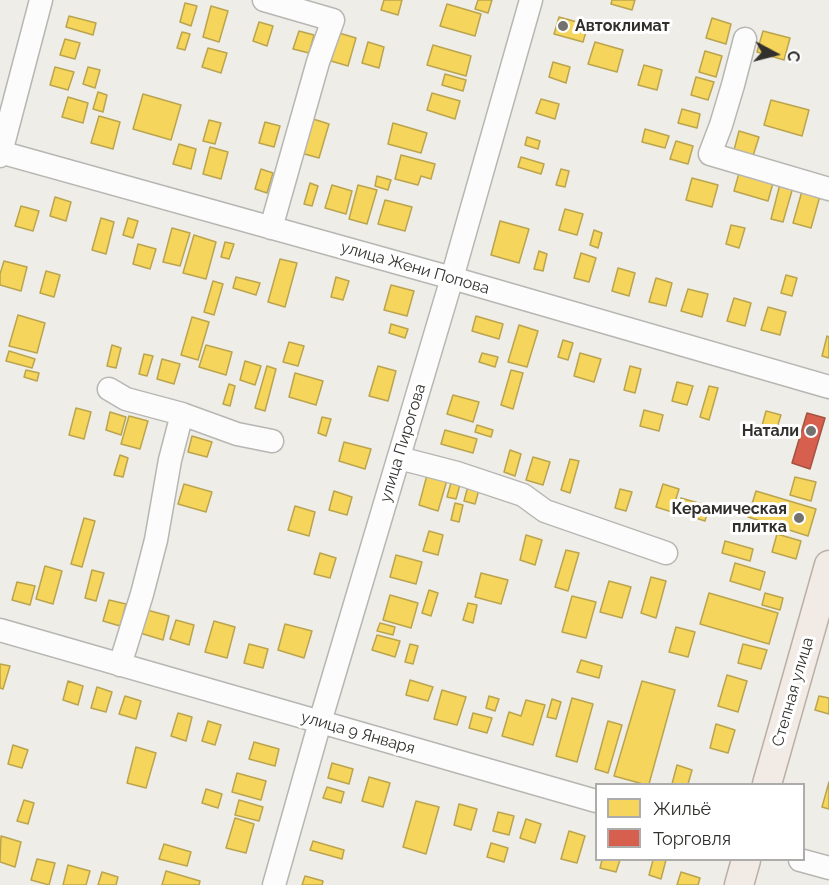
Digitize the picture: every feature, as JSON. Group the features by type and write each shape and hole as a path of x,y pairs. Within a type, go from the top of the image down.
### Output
{"main road":[{"name":"Степная улица","path":"767,783 829,565"},
{"path":"739,885 746,861"}],"street":[{"path":"0,154 42,0"},
{"path":"264,0 333,20 318,62 271,228"},
{"name":"улица Пирогова","path":"274,885 531,0"},
{"path":"745,39 733,85 710,154 829,189"},
{"name":"улица Жени Попова","path":"0,154 452,278 829,387"},
{"path":"109,389 126,399 182,414 237,434 272,441"},
{"path":"120,665 156,540 170,460 182,414"},
{"path":"399,458 458,473 523,495 545,511 666,553"},
{"name":"улица 9 Января","path":"0,630 595,800"},
{"path":"804,861 829,867"}],"building: Жильё":[{"path":"384,0 402,0 398,15 381,10"},
{"path":"478,0 492,0 488,13 475,9"},
{"path":"612,0 635,0 632,10 611,4"},
{"path":"185,3 197,6 191,26 180,22"},
{"path":"447,4 481,14 475,36 440,26"},
{"path":"211,6 228,11 219,42 203,37"},
{"path":"69,16 96,23 93,35 66,27"},
{"path":"559,17 588,25 583,42 554,34"},
{"path":"712,18 731,24 726,44 706,38"},
{"path":"259,22 273,26 267,46 253,41"},
{"path":"299,31 314,35 309,53 293,49"},
{"path":"763,31 790,38 784,60 757,52"},
{"path":"182,32 190,34 185,50 177,48"},
{"path":"339,33 356,38 348,66 331,61"},
{"path":"65,39 80,43 75,59 60,55"},
{"path":"368,42 384,47 379,68 362,63"},
{"path":"595,42 623,50 617,72 588,64"},
{"path":"433,45 471,56 466,76 427,65"},
{"path":"208,48 227,53 221,73 202,67"},
{"path":"705,51 722,56 716,77 699,72"},
{"path":"553,62 570,67 566,83 549,77"},
{"path":"644,65 662,70 657,90 638,85"},
{"path":"55,67 74,72 68,90 50,85"},
{"path":"88,67 100,70 95,88 83,84"},
{"path":"445,74 466,80 463,91 442,85"},
{"path":"696,77 714,82 708,100 691,95"},
{"path":"98,92 107,95 103,112 93,109"},
{"path":"432,93 460,101 455,119 427,110"},
{"path":"143,94 181,105 171,140 133,129"},
{"path":"68,97 88,103 83,123 62,117"},
{"path":"541,99 559,104 555,119 536,113"},
{"path":"771,100 809,110 802,136 764,125"},
{"path":"682,109 700,114 697,128 678,123"},
{"path":"99,116 120,122 113,149 91,143"},
{"path":"310,118 329,124 319,158 301,153"},
{"path":"209,120 221,123 215,144 203,141"},
{"path":"265,122 280,126 274,147 259,143"},
{"path":"393,123 427,133 421,153 388,144"},
{"path":"645,129 669,136 665,148 642,142"},
{"path":"739,131 759,137 753,156 734,150"},
{"path":"527,137 540,141 538,149 525,145"},
{"path":"676,141 693,146 688,164 670,159"},
{"path":"179,144 196,149 191,169 173,164"},
{"path":"210,147 228,152 221,179 203,174"},
{"path":"401,155 435,164 431,179 421,176 418,185 395,179"},
{"path":"521,157 544,164 541,174 518,167"},
{"path":"261,169 273,173 267,193 255,189"},
{"path":"561,169 569,171 565,187 556,185"},
{"path":"739,173 773,183 768,201 734,191"},
{"path":"377,176 391,180 388,190 375,186"},
{"path":"692,178 718,185 712,207 686,200"},
{"path":"310,183 318,186 312,206 304,204"},
{"path":"780,184 793,187 783,222 771,219"},
{"path":"332,185 352,191 346,214 325,208"},
{"path":"358,185 377,190 367,224 349,219"},
{"path":"802,191 820,196 811,228 793,223"},
{"path":"55,197 71,202 66,221 50,216"},
{"path":"385,200 412,207 405,231 378,224"},
{"path":"21,206 39,211 33,231 15,226"},
{"path":"565,209 583,214 577,235 559,230"},
{"path":"101,218 114,222 106,254 92,250"},
{"path":"128,218 138,221 133,238 123,235"},
{"path":"500,221 529,229 519,263 491,255"},
{"path":"731,225 745,228 739,248 726,244"},
{"path":"172,228 190,233 180,266 163,262"},
{"path":"594,230 602,233 598,248 590,245"},
{"path":"194,235 216,242 206,279 183,273"},
{"path":"225,242 234,244 229,259 221,257"},
{"path":"138,244 156,249 150,269 133,264"},
{"path":"539,251 547,254 543,271 534,269"},
{"path":"581,253 596,258 589,282 574,278"},
{"path":"280,259 297,263 285,307 268,302"},
{"path":"4,261 27,267 21,291 0,285 0,274"},
{"path":"618,268 635,273 629,296 612,291"},
{"path":"46,271 60,275 54,297 40,293"},
{"path":"786,275 797,278 792,296 781,293"},
{"path":"236,277 260,283 256,295 233,288"},
{"path":"336,277 349,281 343,300 331,297"},
{"path":"656,278 672,283 666,306 649,302"},
{"path":"213,281 223,284 214,315 204,312"},
{"path":"391,285 414,291 407,316 384,310"},
{"path":"688,289 708,294 702,317 681,311"},
{"path":"734,298 751,303 745,326 727,321"},
{"path":"768,307 786,312 780,335 761,330"},
{"path":"18,315 45,323 37,353 9,346"},
{"path":"476,316 503,324 499,339 472,331"},
{"path":"192,317 209,322 198,360 181,355"},
{"path":"391,324 408,329 405,338 389,333"},
{"path":"519,325 538,331 527,367 508,362"},
{"path":"827,336 829,337 829,358 822,356"},
{"path":"563,340 573,343 568,360 558,357"},
{"path":"289,342 304,346 298,366 283,362"},
{"path":"112,345 121,348 116,368 107,366"},
{"path":"206,345 232,352 226,375 199,367"},
{"path":"9,351 35,359 32,368 6,361"},
{"path":"482,353 498,357 495,367 479,362"},
{"path":"580,353 601,359 594,382 574,376"},
{"path":"144,354 153,356 147,376 139,374"},
{"path":"162,359 180,364 174,384 157,379"},
{"path":"245,361 261,366 255,385 240,380"},
{"path":"267,366 276,369 265,411 255,408"},
{"path":"378,366 396,371 388,401 369,396"},
{"path":"630,366 641,369 635,393 624,390"},
{"path":"26,370 39,373 37,381 24,377"},
{"path":"511,370 523,373 513,409 501,405"},
{"path":"295,373 323,381 316,405 289,397"},
{"path":"677,382 693,386 687,405 672,401"},
{"path":"229,384 235,386 230,406 223,404"},
{"path":"709,386 718,388 709,420 700,417"},
{"path":"453,395 479,402 473,422 447,414"},
{"path":"76,408 91,412 84,439 69,435"},
{"path":"644,410 663,415 659,431 640,426"},
{"path":"766,411 781,415 774,437 760,433"},
{"path":"110,412 126,417 121,435 106,430"},
{"path":"129,416 148,421 140,449 121,444"},
{"path":"322,417 331,419 326,436 318,433"},
{"path":"477,425 493,430 491,437 475,432"},
{"path":"445,430 477,439 473,453 441,444"},
{"path":"192,436 212,442 207,457 188,452"},
{"path":"344,442 371,449 365,469 339,461"},
{"path":"510,450 521,454 515,476 504,472"},
{"path":"120,455 128,458 123,477 114,475"},
{"path":"533,457 550,462 543,485 526,480"},
{"path":"570,459 579,461 570,493 561,490"},
{"path":"427,475 447,480 438,511 419,505"},
{"path":"795,477 816,482 811,501 790,495"},
{"path":"452,479 461,481 456,499 447,497"},
{"path":"469,482 480,486 475,504 464,501"},
{"path":"184,484 212,492 206,512 178,504"},
{"path":"663,484 679,489 672,512 656,507"},
{"path":"620,489 632,492 626,511 615,508"},
{"path":"334,491 352,497 347,515 329,510"},
{"path":"756,491 816,509 808,536 748,517"},
{"path":"681,498 709,506 705,521 677,512"},
{"path":"455,503 463,505 459,522 451,520"},
{"path":"295,506 315,512 309,536 288,530"},
{"path":"84,518 95,521 82,567 71,564"},
{"path":"429,531 443,535 438,555 423,551"},
{"path":"777,534 801,541 796,559 772,552"},
{"path":"526,535 542,540 535,565 520,560"},
{"path":"725,541 753,549 750,561 722,553"},
{"path":"566,550 579,553 568,591 555,587"},
{"path":"320,553 336,558 330,578 314,574"},
{"path":"396,555 422,562 416,584 390,577"},
{"path":"735,563 765,572 760,590 730,581"},
{"path":"45,566 62,571 53,604 36,599"},
{"path":"92,570 104,573 96,601 85,598"},
{"path":"481,573 508,580 501,604 475,597"},
{"path":"651,577 666,581 656,618 641,613"},
{"path":"609,581 631,587 622,618 600,612"},
{"path":"17,582 35,586 30,605 12,600"},
{"path":"429,590 438,593 431,616 422,613"},
{"path":"709,593 778,613 769,644 700,624"},
{"path":"765,593 783,598 780,610 762,605"},
{"path":"390,595 418,603 411,628 383,620"},
{"path":"572,596 596,602 586,638 562,632"},
{"path":"109,600 126,604 120,626 103,621"},
{"path":"468,603 477,605 473,623 463,620"},
{"path":"147,610 169,616 163,640 140,633"},
{"path":"176,620 194,625 189,645 170,639"},
{"path":"214,621 235,627 227,658 205,652"},
{"path":"380,623 395,627 393,635 377,631"},
{"path":"285,624 312,631 304,658 278,650"},
{"path":"676,627 695,632 688,657 669,652"},
{"path":"377,635 400,641 395,657 372,650"},
{"path":"249,644 268,649 263,668 244,663"},
{"path":"410,644 418,646 413,664 405,662"},
{"path":"743,644 767,650 761,669 738,663"},
{"path":"581,660 602,666 599,678 577,672"},
{"path":"0,664 10,666 3,689 0,688"},
{"path":"727,675 747,681 738,712 718,706"},
{"path":"410,680 433,687 428,701 406,695"},
{"path":"68,681 83,686 78,705 63,700"},
{"path":"642,681 675,690 649,783 639,783 614,776"},
{"path":"97,687 112,692 106,712 91,708"},
{"path":"442,690 466,697 457,725 434,719"},
{"path":"125,696 141,701 136,719 119,714"},
{"path":"489,696 499,699 495,711 486,708"},
{"path":"819,696 829,698 829,714 815,710"},
{"path":"572,698 593,704 577,762 556,756"},
{"path":"552,699 561,702 556,719 547,717"},
{"path":"526,700 545,705 533,745 502,736 509,712 521,716"},
{"path":"178,713 192,717 186,741 171,736"},
{"path":"473,713 492,718 487,733 469,728"},
{"path":"208,721 221,725 215,745 202,741"},
{"path":"608,721 622,725 608,773 595,769"},
{"path":"716,724 735,730 728,753 710,748"},
{"path":"254,742 279,749 275,766 249,759"},
{"path":"13,745 28,750 22,768 8,764"},
{"path":"136,747 156,753 146,788 127,783"},
{"path":"332,763 353,769 349,784 328,778"},
{"path":"677,765 692,770 688,783 672,783"},
{"path":"237,773 266,781 261,800 232,792"},
{"path":"369,777 390,783 383,807 362,801"},
{"path":"829,782 829,809 822,807"},
{"path":"327,787 344,792 341,803 323,798"},
{"path":"206,789 222,794 218,808 202,803"},
{"path":"24,800 34,803 28,824 17,821"},
{"path":"239,800 263,807 259,821 235,815"},
{"path":"416,801 439,807 426,854 403,847"},
{"path":"459,804 477,809 471,830 454,825"},
{"path":"498,812 514,816 509,835 493,831"},
{"path":"235,818 254,824 246,853 226,848"},
{"path":"526,819 541,824 535,843 520,838"},
{"path":"569,831 585,836 577,863 561,859"},
{"path":"1,836 21,842 15,867 0,862"},
{"path":"313,841 344,850 342,859 310,850"},
{"path":"491,843 508,848 504,862 487,857"},
{"path":"164,844 191,852 187,866 159,859"},
{"path":"37,859 55,863 49,885 31,880"},
{"path":"602,861 620,861 616,872 600,868"},
{"path":"653,861 666,861 661,879 649,875"},
{"path":"68,865 90,871 86,885 63,885"},
{"path":"166,871 200,881 199,885 162,885"},
{"path":"102,872 118,877 116,885 98,885"},
{"path":"681,872 700,878 698,885 677,885"},
{"path":"305,876 323,881 322,885 302,885"}],"building: Торговля":[{"path":"807,413 825,418 810,469 792,463"}],"place":[{"name":"Автоклимат","path":"563,26"},
{"name":"Натали","path":"811,431"},
{"name":"Керамическая плитка","path":"799,518"}]}
